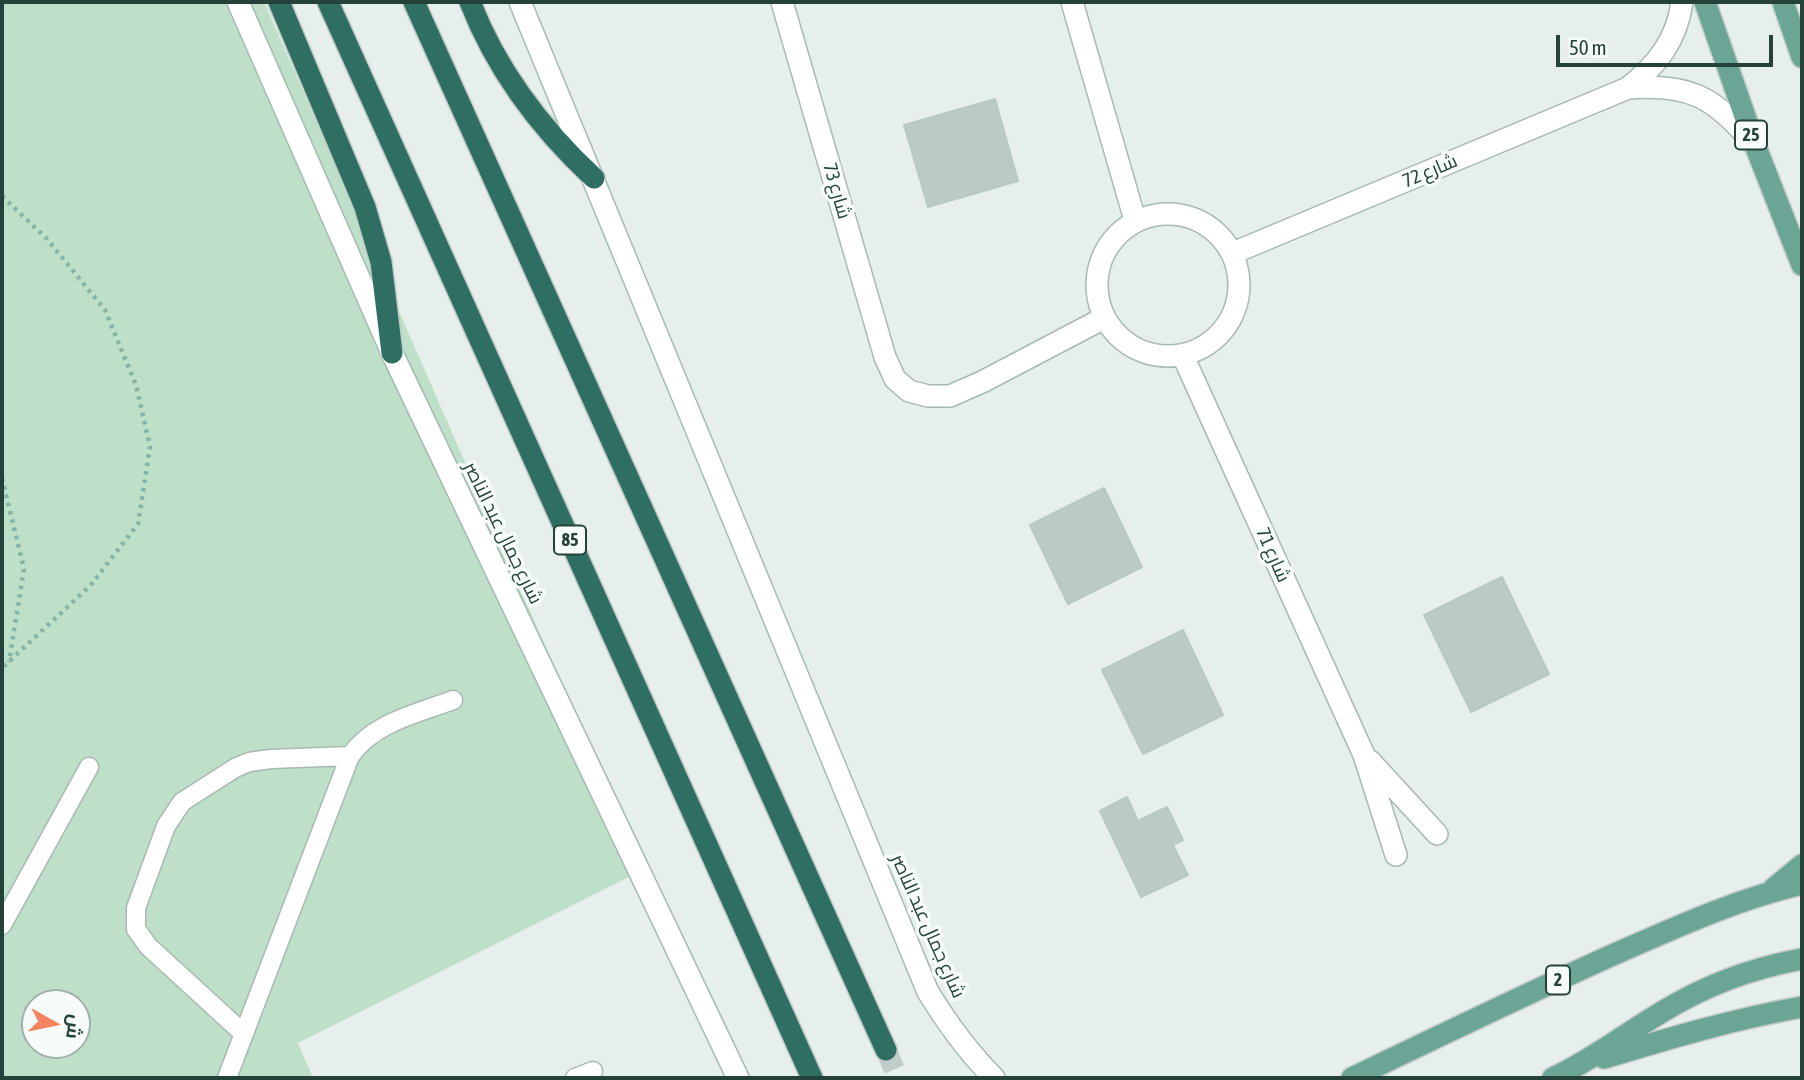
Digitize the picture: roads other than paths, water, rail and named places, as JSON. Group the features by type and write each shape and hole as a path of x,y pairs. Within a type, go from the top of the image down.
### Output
{"highway":[{"path":"279,2 365,207 380,262 392,353"},
{"name":"85","path":"328,2 813,1078"},
{"path":"414,2 886,1051"},
{"path":"470,2 490,46 526,103 569,155 594,178"}],"main road":[{"name":"25","path":"1705,2 1755,145 1802,265"},
{"path":"1783,2 1802,57"},
{"path":"1769,892 1802,865"},
{"name":"2","path":"1352,1078 1514,1000 1700,916 1769,892 1802,884"},
{"path":"1581,1065 1696,992 1756,969 1802,959"},
{"path":"1553,1078 1581,1065 1701,1029 1802,1007"}],"street":[{"name":"شارع جمال عبد الناصر","path":"238,2 392,353 738,1078"},
{"name":"شارع جمال عبد الناصر","path":"520,2 928,992 973,1057 994,1078"},
{"name":"شارع 73","path":"782,2 885,357 895,379 909,391 928,397 950,396 1104,318"},
{"path":"1072,2 1135,220"},
{"name":"شارع 72","path":"1233,253 1628,88 1652,69 1671,42 1682,2"},
{"name":"شارع 72","path":"1628,88 1656,86 1683,89 1732,117 1755,145"},
{"path":"1163,213 1191,216 1215,231 1233,253 1240,285 1233,316 1212,342 1183,356 1160,357 1137,350 1118,337 1104,318 1096,291 1100,262 1113,238 1135,220 1163,213"},
{"name":"شارع 71","path":"1183,356 1364,755 1396,855"},
{"name":"شارع 71","path":"1364,755 1437,834"}],"lane":[{"path":"227,1078 350,756 367,736 379,729 453,700"},
{"path":"244,1034 148,946 135,929 136,908 166,826 182,802 242,765 271,759 350,756"},
{"path":"2,925 89,767"},
{"path":"575,1078 593,1071"}],"tunnel":[{"path":"886,1050 898,1078"}]}
